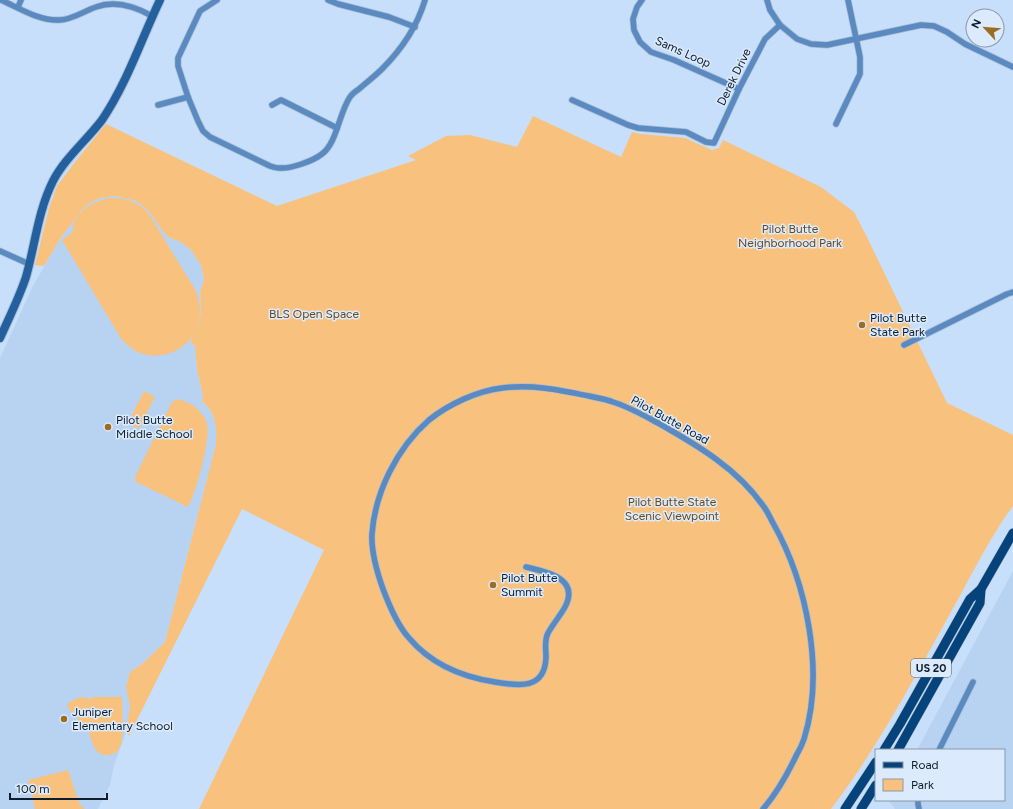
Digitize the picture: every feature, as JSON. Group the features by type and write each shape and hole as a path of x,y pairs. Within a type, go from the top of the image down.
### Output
{"main road":[{"path":"0,338 18,300 29,264 43,205 53,180 62,166 101,120 113,102 124,81 160,0"},
{"name":"US 20","path":"885,749 970,599 981,589 1013,533"},
{"name":"US 20","path":"899,749 980,603 981,589"},
{"path":"846,809 875,764"},
{"path":"860,809 875,786"}],"street":[{"path":"1,0 46,19 66,19 82,14 97,6 115,2 141,10 152,16"},
{"path":"18,7 21,0"},
{"path":"217,0 200,11 178,58 178,66 188,97 203,131 270,166 280,168 313,160 328,149 344,107 350,96 382,69 407,41 425,0"},
{"path":"328,0 389,17 414,27"},
{"name":"Sams Loop","path":"642,0 637,6 633,19 634,30 640,42 651,52 674,60 739,89"},
{"path":"767,0 770,10 780,25 797,38 811,44 827,45 921,25 934,26 947,32 965,44 1013,67"},
{"path":"836,124 860,74 860,57 848,0"},
{"name":"Derek Drive","path":"572,100 628,125 638,128 686,132 706,142 714,143 739,89 765,39 780,25"},
{"path":"158,105 188,97"},
{"path":"272,105 281,100 337,128"},
{"path":"0,251 29,264"},
{"path":"904,345 1006,294 1013,292"},
{"name":"Pilot Butte Road","path":"526,567 547,572 559,577 569,589 569,596 566,606 546,637 546,660 540,677 533,683 522,684 480,680 444,667 426,655 407,637 387,601 379,578 372,538 374,519 381,492 394,463 412,438 430,419 453,405 474,395 502,388 532,387 561,390 614,402 636,411 688,440 716,459 743,482 764,507 784,541 800,587 807,615 812,651 813,683 810,711 803,741 792,765 775,795 763,809"},
{"path":"940,749 973,682"}],"shaded area":[{"name":"Pilot Butte Middle School","path":"115,196 136,201 148,210 164,233 170,238 181,242 191,250 201,265 204,279 200,292 201,311 199,322 190,341 195,346 197,370 203,396 202,401 212,413 215,422 217,433 216,444 165,642 142,664 130,672 126,687 130,706 126,732 114,765 110,785 98,809 0,809 0,358 33,286 60,239 81,211 91,202 101,198"},
{"path":"1013,571 1013,809 895,809 889,801 1005,801 1005,749 918,749"}],"green space":[{"name":"Pilot Butte State Scenic Viewpoint","path":"533,116 621,157 632,132 685,138 712,150 719,148 723,140 821,187 854,212 947,403 1013,435 1013,506 986,549 884,731 850,784 831,809 199,809 324,550 242,509 129,736 126,732 130,706 126,687 130,672 142,664 165,642 216,444 215,421 210,410 202,401 203,396 197,370 195,346 190,341 199,322 201,311 200,292 204,279 201,265 191,250 181,242 170,238 164,233 148,210 136,201 115,196 101,198 91,202 81,211 60,239 44,266 35,265 49,208 57,186 106,124 277,206 416,160 408,156 446,136 470,135 517,147"},
{"path":"110,198 130,201 147,211 196,291 200,312 198,324 194,334 179,349 170,353 148,355 137,352 122,340 62,240 72,232 74,222 85,209 94,203"},
{"path":"144,391 155,397 139,429 128,423"},
{"path":"178,399 191,404 199,410 207,424 208,431 202,466 195,491 188,507 136,482 135,477 172,402"},
{"path":"83,697 91,699 92,697 122,697 122,739 118,751 115,753 106,755 98,752 94,746 88,729 78,727 78,712 70,711 67,704 75,699"},
{"path":"68,770 80,805 85,809 35,809 28,780"}],"place":[{"name":"Pilot Butte State Park","path":"862,325"},
{"name":"Pilot Butte Middle School","path":"108,427"},
{"name":"Pilot Butte Summit","path":"493,585"},
{"name":"Juniper Elementary School","path":"64,719"}],"park label":[{"name":"Pilot Butte Neighborhood Park","path":"790,236"},
{"name":"BLS Open Space","path":"314,314"}]}
